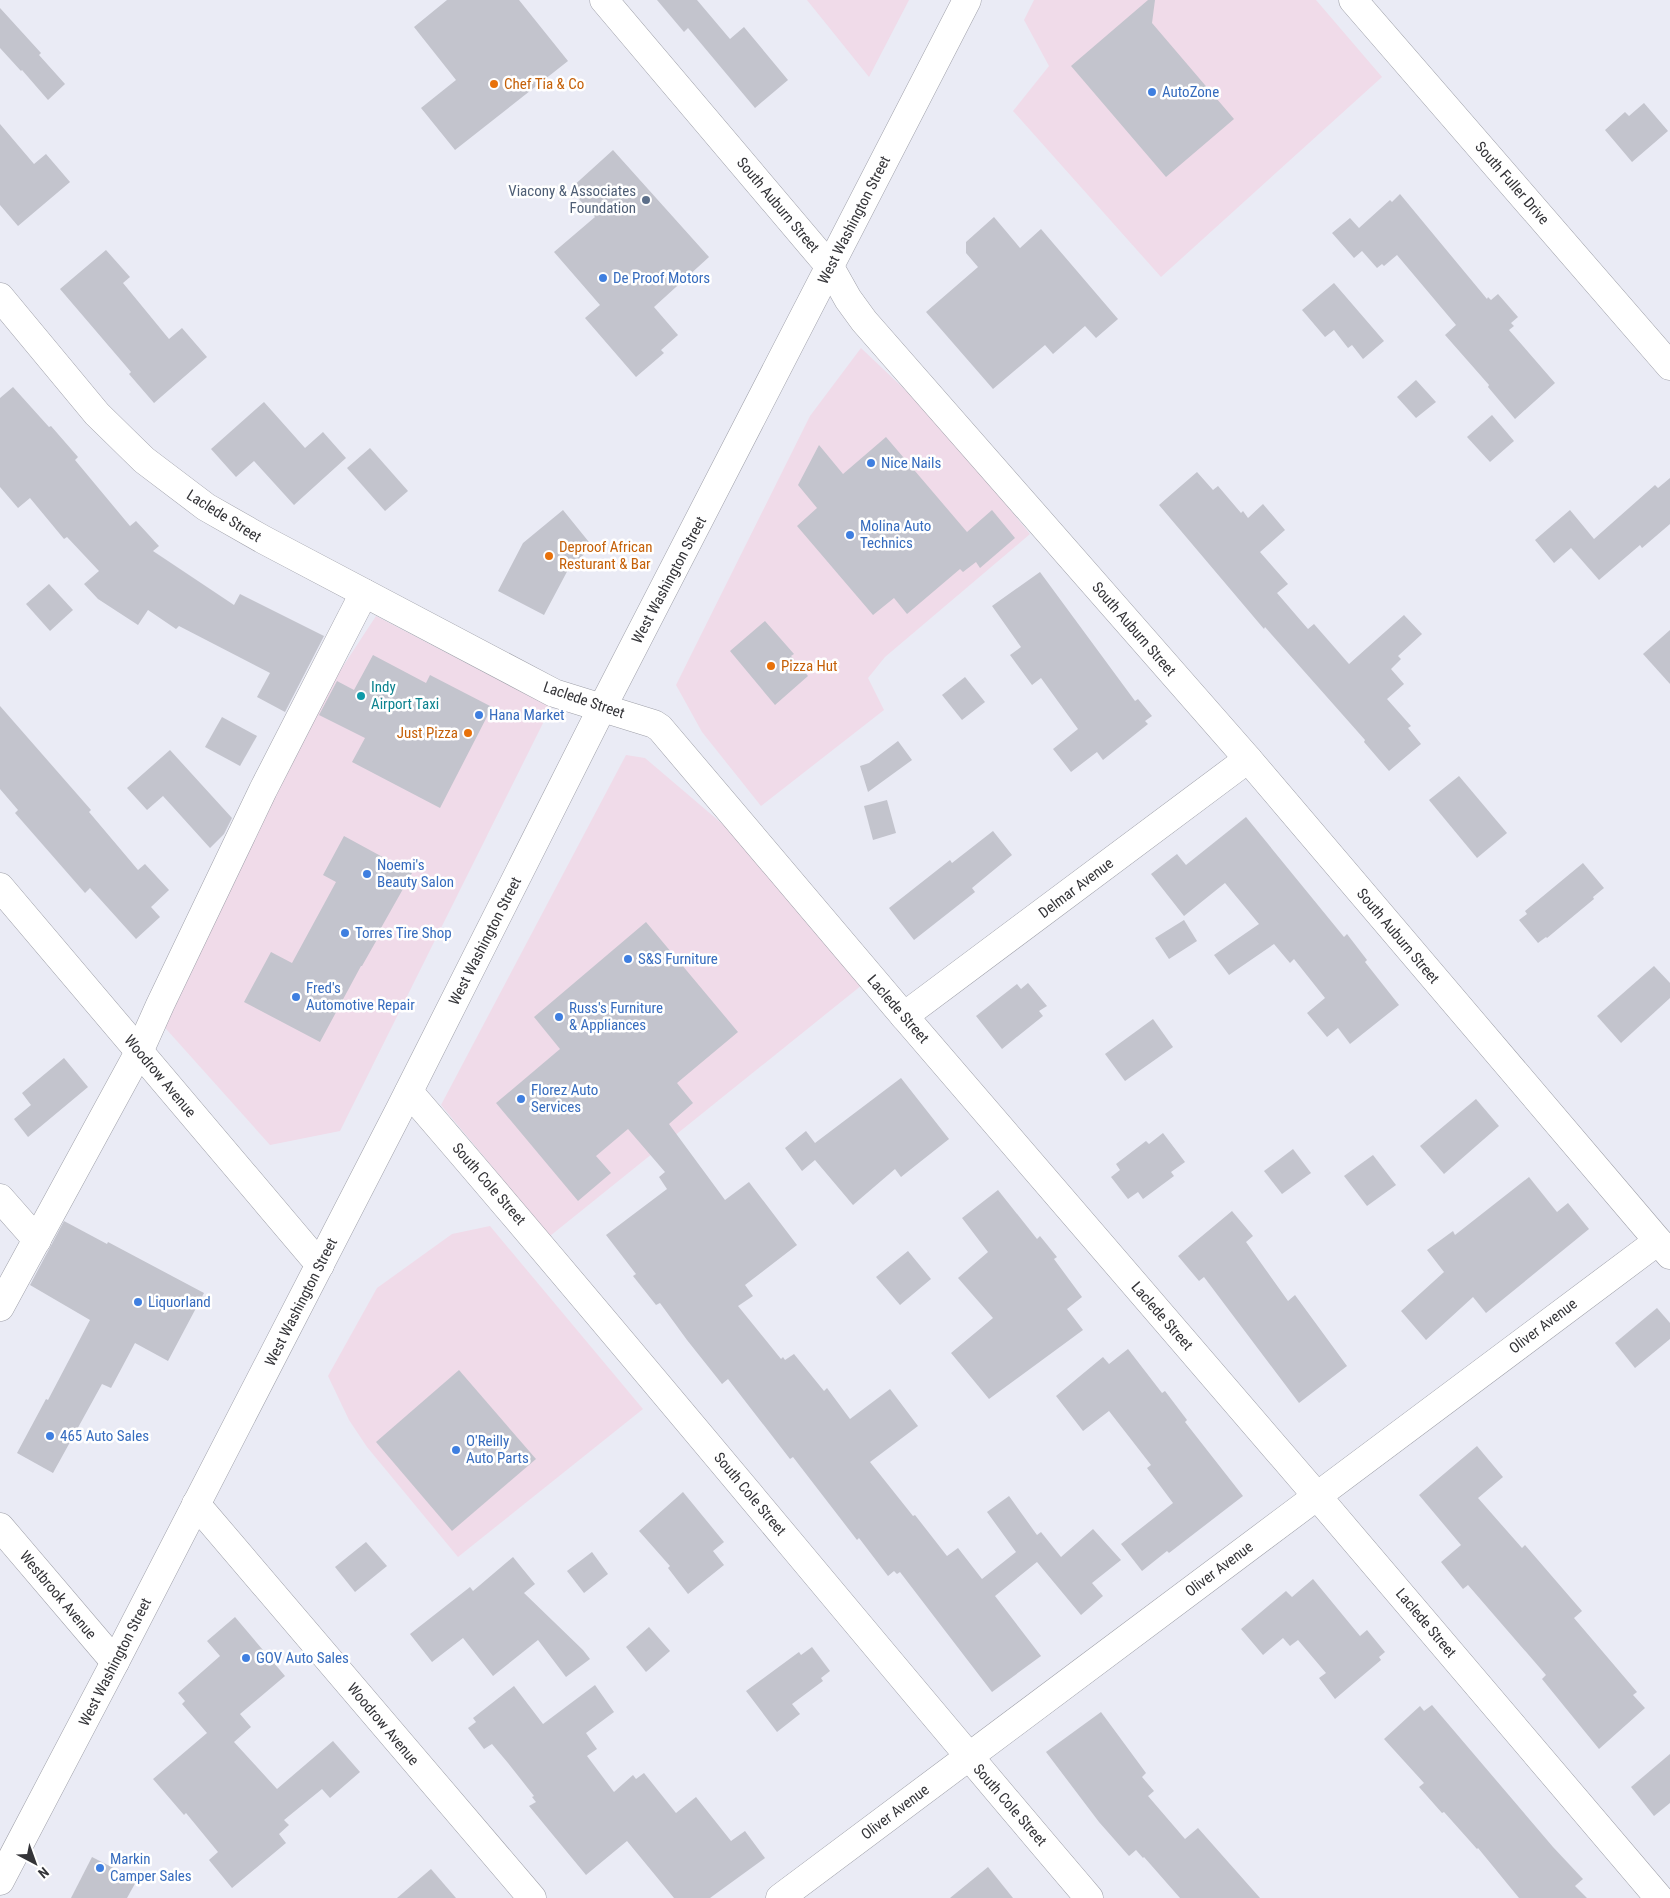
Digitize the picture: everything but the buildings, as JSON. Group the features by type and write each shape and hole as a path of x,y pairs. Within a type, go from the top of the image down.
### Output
{"street":[{"name":"South Auburn Street","path":"604,0 830,267 848,299 864,320 1248,759 1664,1248"},
{"name":"West Washington Street","path":"0,1880 116,1662 409,1092 602,708 967,0"},
{"name":"South Fuller Drive","path":"1354,0 1670,366"},
{"name":"Laclede Street","path":"0,297 80,395 144,460 182,490 228,521 554,693 654,724 660,728 1659,1898"},
{"path":"0,1307 139,1052 263,790 364,593"},
{"name":"Delmar Avenue","path":"904,1016 1248,759"},
{"name":"Woodrow Avenue","path":"0,887 320,1265"},
{"name":"South Cole Street","path":"409,1092 545,1249 1089,1898"},
{"path":"0,1198 36,1240"},
{"name":"Oliver Avenue","path":"780,1898 1317,1496 1664,1248"},
{"name":"Woodrow Avenue","path":"196,1504 532,1898"},
{"name":"Westbrook Avenue","path":"0,1527 116,1662"}],"shaded area":[{"path":"807,0 909,0 869,77"},
{"path":"1034,0 1316,0 1382,77 1161,277 1013,111 1049,66 1024,20"},
{"path":"861,348 938,421 1030,534 885,657 868,678 884,710 761,806 702,732 676,685 810,416"},
{"path":"376,616 551,707 340,1131 270,1145 159,1021 285,755"},
{"path":"626,755 645,758 726,827 862,985 550,1236 441,1105"},
{"path":"490,1226 643,1409 458,1557 367,1447 349,1420 328,1376 377,1288 452,1234"}],"place":[{"name":"Chef Tia & Co","path":"494,84"},
{"name":"AutoZone","path":"1152,92"},
{"name":"Viacony & Associates Foundation","path":"646,200"},
{"name":"De Proof Motors","path":"603,278"},
{"name":"Nice Nails","path":"871,463"},
{"name":"Molina Auto Technics","path":"850,535"},
{"name":"Deproof African Resturant & Bar","path":"549,556"},
{"name":"Pizza Hut","path":"771,666"},
{"name":"Indy Airport Taxi","path":"361,696"},
{"name":"Hana Market","path":"479,715"},
{"name":"Just Pizza","path":"468,733"},
{"name":"Noemi's Beauty Salon","path":"367,874"},
{"name":"Torres Tire Shop","path":"345,933"},
{"name":"S&S Furniture","path":"628,959"},
{"name":"Fred's Automotive Repair","path":"296,997"},
{"name":"Russ's Furniture & Appliances","path":"559,1017"},
{"name":"Florez Auto Services","path":"521,1099"},
{"name":"Liquorland","path":"138,1302"},
{"name":"465 Auto Sales","path":"50,1436"},
{"name":"O'Reilly Auto Parts","path":"456,1450"},
{"name":"GOV Auto Sales","path":"246,1658"},
{"name":"Markin Camper Sales","path":"100,1868"}]}
